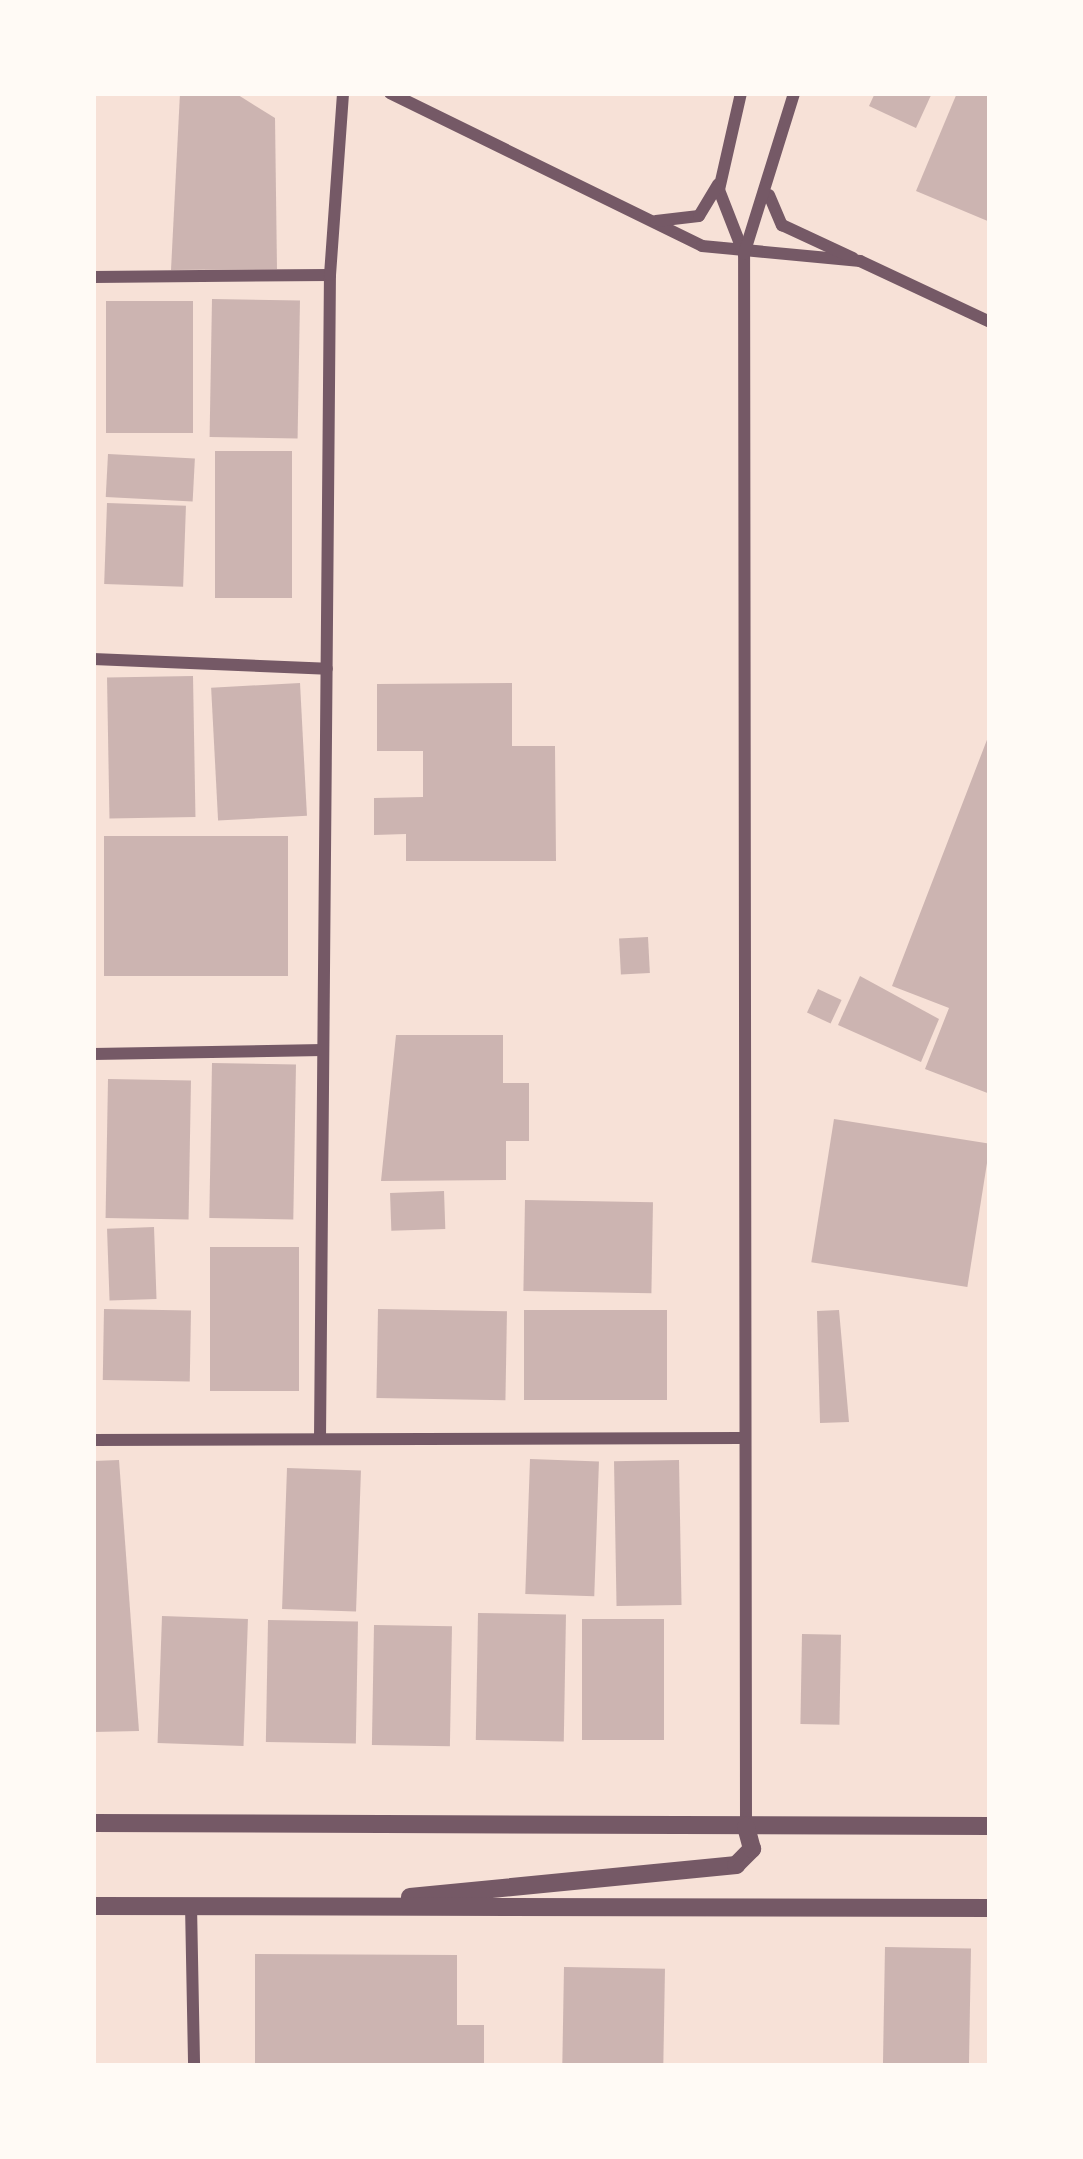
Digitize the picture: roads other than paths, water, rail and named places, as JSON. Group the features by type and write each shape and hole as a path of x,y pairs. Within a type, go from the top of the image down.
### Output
{"street":[{"path":"320,1439 331,275 343,93"},
{"path":"390,93 650,220 744,254 860,261"},
{"path":"650,220 699,216 720,177 741,93"},
{"path":"744,254 769,192 794,93"},
{"path":"346,1906 736,1865 752,1849 746,1828 740,1438 744,254 720,177"},
{"path":"769,192 782,225 990,322"},
{"path":"93,277 331,275"},
{"path":"93,659 327,668"},
{"path":"93,1054 323,1050"},
{"path":"93,1440 740,1438"},
{"path":"93,1823 990,1826"},
{"path":"191,1905 194,2066"},
{"path":"93,1906 990,1908"}]}
